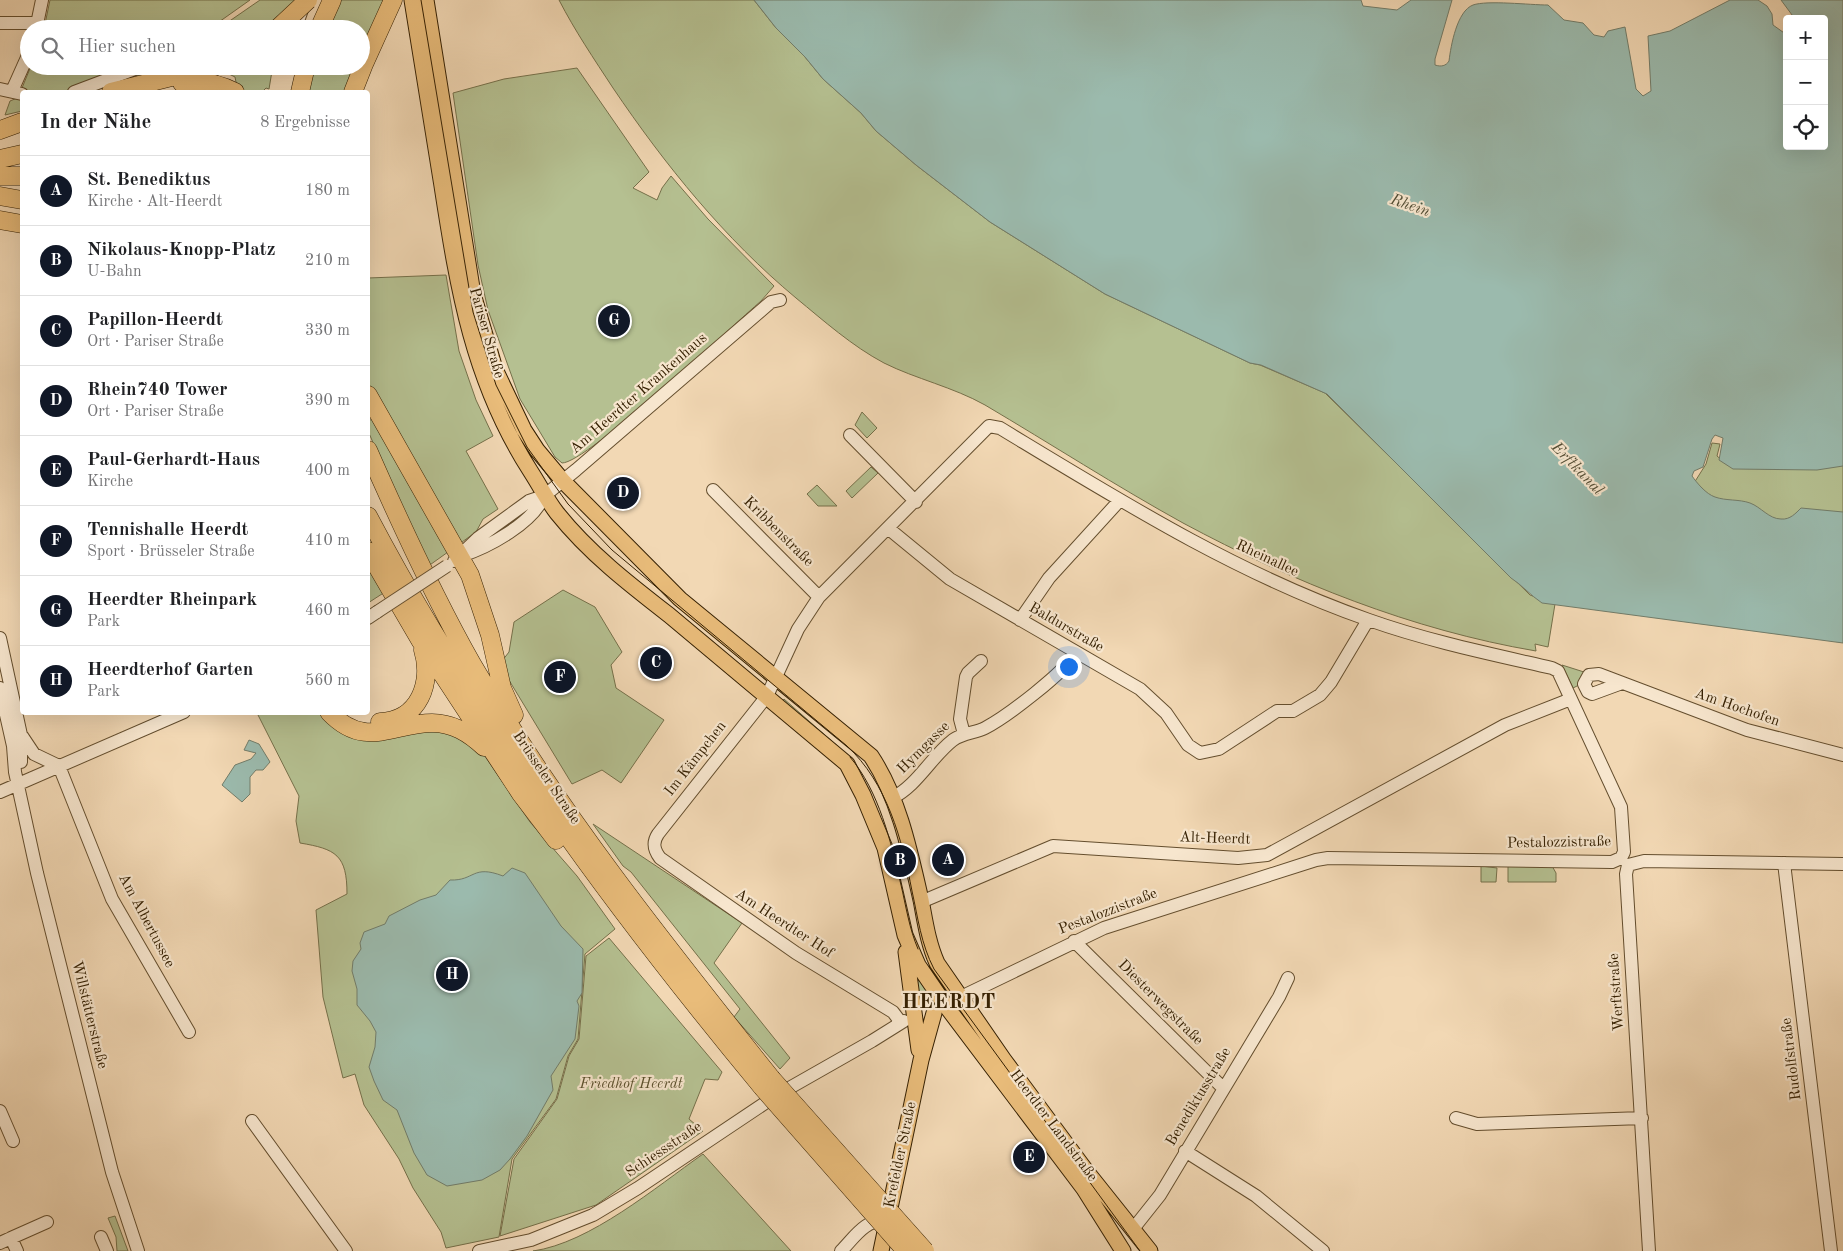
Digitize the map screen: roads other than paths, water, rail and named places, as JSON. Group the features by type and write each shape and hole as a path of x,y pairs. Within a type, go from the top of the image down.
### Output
{"highway":[{"path":"287,20 307,0"},
{"path":"323,20 332,0"},
{"path":"370,51 393,0"},
{"path":"118,90 179,75"},
{"path":"300,90 304,75"},
{"path":"354,90 360,75"},
{"path":"154,90 184,83 205,82 231,90"},
{"path":"0,120 20,115"},
{"path":"0,130 20,123"},
{"path":"0,159 20,154"},
{"path":"0,176 20,176"},
{"path":"0,196 20,200"},
{"path":"370,399 454,561 470,575 490,635 502,688 544,776"},
{"name":"Brüsseler Straße","path":"370,455 400,524 443,610 506,719 642,914 766,1082"},
{"name":"Brüsseler Straße","path":"370,520 428,624 517,764 567,838 632,927 766,1082"},
{"path":"370,554 420,640 504,769 550,834 632,927"},
{"path":"351,715 359,719 383,722 398,718 411,710 420,700 426,683 427,667 420,640"},
{"path":"333,715 350,727 369,733 388,732 432,723 450,725 470,734 504,769"},
{"path":"766,1082 906,1251"},
{"path":"766,1082 925,1251"}],"main road":[{"name":"Pariser Straße","path":"412,0 456,278 470,338 496,410 544,496 567,524 606,564 842,758 852,771 885,848 905,935"},
{"name":"Pariser Straße","path":"426,0 469,269 486,345 505,392 524,430 537,450 563,481 680,599 775,676"},
{"path":"775,676 868,754 881,771 892,798 909,852 931,950"},
{"path":"916,1012 905,935 910,926 918,924 923,928 931,950"},
{"path":"905,935 918,965 916,1012"},
{"name":"Heerdter Landstraße","path":"931,950 950,984 1004,1060 1081,1164 1149,1249"},
{"path":"916,1012 951,994 950,984"},
{"path":"916,1012 961,997"},
{"name":"Krefelder Straße","path":"881,1251 928,1030 916,1012"},
{"name":"Krefelder Straße","path":"916,1012 921,1060"},
{"name":"Heerdter Landstraße","path":"916,1012 1084,1189 1123,1251"},
{"path":"1110,1230 1122,1238 1133,1229"},
{"path":"1123,1251 1134,1242 1149,1249"}],"street":[{"path":"38,20 42,0"},
{"path":"299,20 307,0"},
{"path":"0,23 20,25"},
{"path":"12,91 20,73"},
{"path":"79,90 119,75"},
{"name":"Am Heerdter Krankenhaus","path":"372,615 454,561 484,548 518,525 537,508 544,496 771,302 780,300"},
{"name":"Rheinallee","path":"916,502 985,428 989,426 1000,428 1200,546 1309,596 1368,620 1427,639 1558,671"},
{"path":"767,696 798,629 819,597 916,502 850,435"},
{"name":"Kribbenstraße","path":"713,490 819,597"},
{"path":"1020,620 1048,578 1120,500"},
{"name":"Baldurstraße","path":"889,529 950,580 1140,689 1154,700 1194,750 1207,753 1219,749 1277,711 1293,711 1305,706 1320,695 1331,682 1368,620"},
{"name":"Willstätterstraße","path":"0,638 21,735 19,784"},
{"path":"964,734 982,729 1001,718 1068,665 1076,652"},
{"name":"Hymgasse","path":"892,798 904,791 945,748 964,734 960,719 966,677 981,661"},
{"name":"Werftstraße","path":"1558,671 1621,807 1649,1251"},
{"name":"Pariser Straße","path":"738,672 748,674 762,684 775,676"},
{"name":"Am Hochofen","path":"1622,683 1747,730 1843,755"},
{"name":"Willstätterstraße","path":"0,688 37,873 112,1172 138,1251"},
{"name":"Im Kämpchen","path":"654,844 658,834 767,696"},
{"name":"Alt-Heerdt","path":"921,902 1053,846 1238,858 1267,854 1505,725 1571,699"},
{"path":"0,792 177,715"},
{"name":"Willstätterstraße","path":"21,735 34,754 59,766"},
{"name":"Am Albertussee","path":"59,766 112,899 189,1032"},
{"name":"Am Heerdter Hof","path":"654,844 655,851 660,858 796,953 857,988 916,1012"},
{"path":"1267,854 1274,873"},
{"name":"Pestalozzistraße","path":"961,997 1104,928 1274,873 1328,858 1612,862 1644,860 1843,864"},
{"name":"Rudolfstraße","path":"1784,863 1831,1251"},
{"name":"Diesterwegstraße","path":"1074,941 1223,1088"},
{"name":"Benediktusstraße","path":"1133,1229 1160,1195 1279,997 1288,978"},
{"name":"Schiessstraße","path":"479,1251 531,1240 580,1222 616,1202 777,1095 857,1049 916,1012"},
{"path":"0,1111 13,1141"},
{"path":"1456,1118 1477,1124 1642,1118"},
{"path":"252,1121 346,1251"},
{"path":"1185,1151 1256,1196 1323,1251"},
{"path":"841,1251 868,1223 877,1220 886,1221"},
{"path":"16,1251 6,1240 47,1222"},
{"path":"101,1237 107,1251"}],"water":[{"path":"754,0 1361,0 1363,6 1397,10 1411,0 1452,0 1435,59 1435,65 1439,66 1445,65 1449,61 1456,29 1467,8 1473,5 1498,3 1548,5 1564,20 1583,23 1594,35 1604,37 1608,31 1625,27 1636,89 1643,96 1651,91 1648,36 1670,31 1730,0 1758,0 1767,6 1772,14 1773,25 1783,32 1783,150 1828,150 1828,15 1792,15 1781,0 1843,0 1843,466 1817,470 1733,469 1719,460 1723,438 1715,435 1703,467 1694,471 1692,476 1712,496 1750,503 1777,518 1784,519 1790,517 1801,508 1843,512 1843,643 1542,603 1511,578 1327,394 1261,365 1250,363 1105,294 990,222 916,165 876,131 861,113 823,79 805,57 776,28"},
{"path":"249,740 259,744 270,762 263,770 256,770 250,777 250,794 242,802 222,785 235,765 251,759 256,753 244,750"},
{"path":"512,868 525,873 561,926 583,949 582,993 577,1001 579,1006 575,1039 551,1076 553,1090 527,1136 510,1159 500,1170 482,1180 447,1186 427,1175 414,1153 397,1110 383,1100 374,1081 369,1067 375,1047 376,1032 357,1005 357,989 352,971 353,961 361,949 360,943 364,932 385,924 389,916 420,900 436,895 450,880 458,880 479,872 503,876"}],"tram line":[{"path":"421,0 473,312 496,385 527,447 568,504 612,550 847,746 861,761 883,794 898,832 918,921 934,969 1140,1251"},
{"path":"850,757 869,785 883,818 910,925 918,949"}],"place":[{"name":"Heerdter Rheinpark","path":"614,321"},
{"name":"Rhein740 Tower","path":"623,493"},
{"name":"Papillon-Heerdt","path":"656,663"},
{"name":"Tennishalle Heerdt","path":"560,677"},
{"name":"St. Benediktus","path":"948,860"},
{"name":"Nikolaus-Knopp-Platz","path":"900,861"},
{"name":"Heerdterhof Garten","path":"452,975"},
{"name":"Paul-Gerhardt-Haus","path":"1029,1157"}],"district":[{"name":"HEERDT","path":"949,1003"}],"water label":[{"name":"Rhein","path":"1410,206"},
{"name":"Erftkanal","path":"1577,469"}],"park label":[{"name":"Friedhof Heerdt","path":"631,1084"}]}
